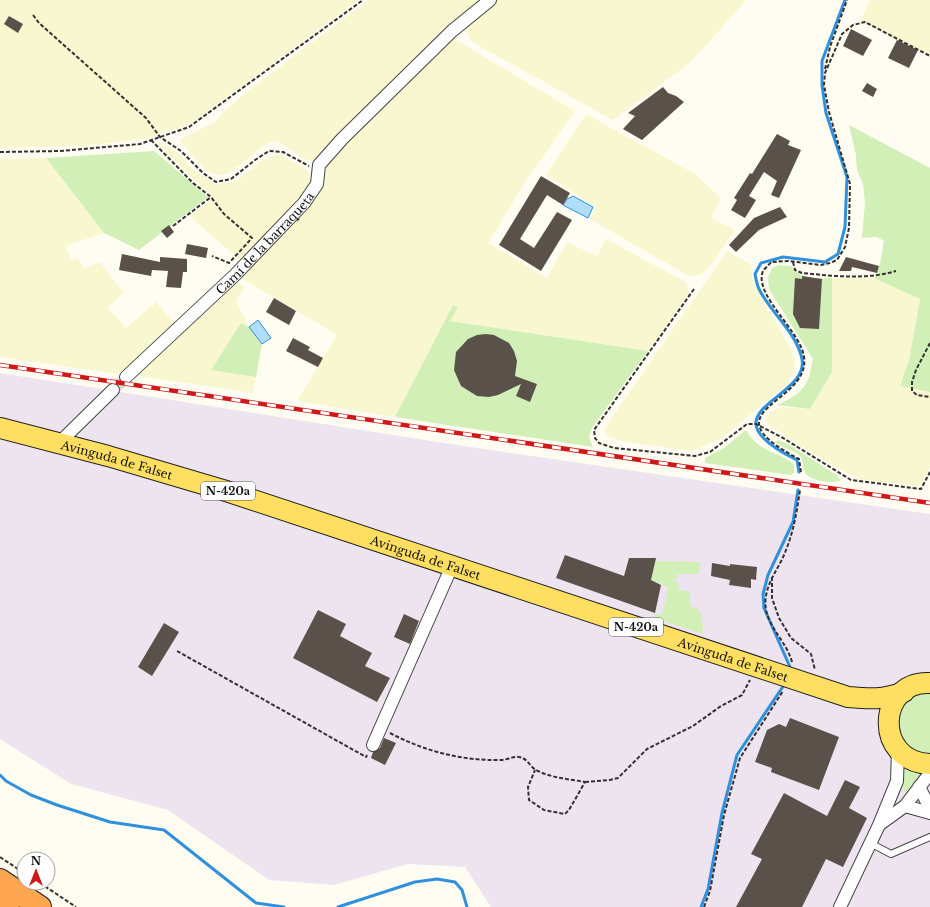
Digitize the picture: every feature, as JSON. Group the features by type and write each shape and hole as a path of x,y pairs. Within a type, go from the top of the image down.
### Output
{"highway":[{"path":"0,880 40,907"},
{"path":"0,902 8,907"}],"main road":[{"name":"Avinguda de Falset","path":"0,428 59,443 223,490 848,697"},
{"name":"N-420a","path":"889,731 888,724 891,710 899,695 917,684 930,683"},
{"name":"N-420a","path":"848,697 873,700 904,692"},
{"name":"N-420a","path":"848,697 878,715 889,731 898,750 914,762 930,764"}],"street":[{"name":"Camí de la barraqueta","path":"126,377 235,275 304,203 318,184 319,165 342,139 452,31 490,0"},
{"path":"59,443 113,390"},
{"path":"373,745 452,566"},
{"path":"898,750 897,781 905,806"},
{"path":"879,825 905,806 930,773"},
{"path":"840,907 879,825 897,781"},
{"path":"919,787 930,808"},
{"path":"905,806 930,813"}],"lane":[{"path":"870,843 891,854 930,837"}],"path":[{"path":"0,152 99,148 140,144 189,127 363,0"},
{"path":"802,472 799,459 767,440 761,427 762,412 773,401 789,392 800,380 804,370 804,355 793,332 769,299 761,284 763,271 771,262 793,262 821,265 837,260 845,247 848,228 850,184 829,112 824,84 825,64 847,0"},
{"path":"33,15 39,23 146,118 160,137 181,151 203,173 216,182 231,179 255,160 270,151 283,152 319,172"},
{"path":"825,73 842,34 853,25 865,22 930,56"},
{"path":"150,140 193,183 211,197 224,214 252,238 228,263 212,256"},
{"path":"173,226 211,197"},
{"path":"793,262 795,270 802,273 868,276 882,275 896,271"},
{"path":"694,289 594,430 595,438 599,443 614,448 695,456 710,452 748,424 756,424 783,438 851,480 921,489 930,472"},
{"path":"930,343 916,370 912,382 912,391 917,394 930,397"},
{"path":"793,664 766,608 768,586 786,551 795,521 800,490"},
{"path":"772,576 772,598 779,618 791,638 811,654 820,687"},
{"path":"178,651 366,757 373,745"},
{"path":"380,727 413,745 458,758 503,760 518,756 524,758 535,770 548,775 585,782 610,780 618,778 647,749 693,726 721,706 742,695 758,667"},
{"path":"704,907 710,891 724,815 740,758 786,686"},
{"path":"535,770 528,786 529,800 544,810 558,814 565,814 570,810 585,782"},
{"path":"0,857 16,867"},
{"path":"52,891 76,907"}],"shaded area":[{"path":"0,0 358,0 196,120 178,129 163,132 149,138 82,146 0,148"},
{"path":"368,0 483,0 316,161 304,159 283,144 274,141 266,144 228,174 217,175 205,170 179,140 215,122 223,112 252,88"},
{"path":"495,0 746,0 692,61 613,120 472,42 465,28"},
{"path":"870,0 930,0 930,56 860,21"},
{"path":"451,37 575,111 524,184 488,243 547,278 567,242 597,256 606,239 687,283 688,294 648,351 450,321 453,305 395,417 297,401 337,335 238,276 306,204 316,201 318,189 327,161"},
{"path":"586,114 695,174 721,198 712,218 735,230 710,266 701,275 689,276 590,219 596,207 546,175"},
{"path":"156,141 171,148 182,156 191,168 215,184 235,182 262,160 279,154 307,170 312,178 310,188 240,260 190,217 213,198"},
{"path":"46,158 104,233 65,246 72,261 78,258 84,269 100,262 124,293 107,307 126,328 156,302 176,324 118,374 0,357 0,159"},
{"path":"727,251 753,266 751,270 754,285 791,349 795,363 793,374 787,384 722,438 692,451 625,442 610,437 605,433 605,428"},
{"path":"832,278 874,278 920,298 909,360 900,386 930,392 930,466 920,486 860,480 815,455 770,426 765,420 771,411 783,407 810,409 832,372"},
{"path":"234,280 245,287 236,301 249,327 241,324 211,369 256,377 253,393 146,377 133,373"},
{"path":"0,373 457,445 930,514 930,907 491,907 465,867 408,864 334,885 269,880 168,810 71,784 0,739"}],"green space":[{"path":"849,125 930,168 930,392 900,386 909,360 920,299 874,278 880,264 884,241 877,237 862,238 865,202 863,184 857,170 856,155"},
{"path":"154,151 208,197 139,250 104,233 46,158"},
{"path":"779,265 791,266 799,274 804,276 832,278 832,372 810,409 777,405 793,397 805,385 810,374 813,359 769,289 768,277 772,268"},
{"path":"453,305 458,308 450,321 648,351 592,428 589,437 593,447 395,417"},
{"path":"241,323 249,327 262,344 256,377 211,370"},
{"path":"746,430 756,443 794,464 794,473 790,475 705,463 705,458 724,448"},
{"path":"778,440 788,444 838,476 840,481 820,481 807,475 804,471 800,456 775,442"},
{"path":"655,561 700,562 699,574 678,574 675,581 678,582 679,590 690,591 690,606 700,610 703,625 702,634 654,618 655,613 661,615 667,598 665,597 668,587 651,580"},
{"path":"930,691 930,755 924,755 912,751 900,736 897,727 897,718 905,703 912,697 920,693"},
{"path":"903,764 924,772 906,796 902,785"}],"water":[{"path":"573,196 593,207 588,218 563,205 567,199"},
{"path":"258,320 271,338 262,344 249,327"}],"building":[{"path":"9,16 23,24 18,33 4,24"},
{"path":"851,29 872,40 863,56 843,46"},
{"path":"897,40 918,50 909,68 888,58"},
{"path":"867,83 877,89 873,97 862,91"},
{"path":"663,87 668,93 676,96 684,102 642,140 623,129 635,116 628,113"},
{"path":"777,134 790,141 788,145 801,150 779,198 771,195 777,181 764,172 749,196 756,200 745,218 731,210 737,200 734,198 750,173 752,174"},
{"path":"541,176 570,193 563,205 547,195 520,239 534,248 557,212 572,220 541,271 499,245"},
{"path":"780,207 787,217 759,230 736,252 729,245 754,218"},
{"path":"169,225 174,232 167,238 161,231"},
{"path":"187,244 208,248 206,258 185,254"},
{"path":"122,254 160,262 160,257 187,259 187,272 183,272 181,288 166,287 168,271 152,270 151,276 119,270"},
{"path":"846,257 879,266 877,273 852,267 851,271 839,271"},
{"path":"802,276 822,279 819,329 800,328 793,314 795,278 802,279"},
{"path":"274,298 296,311 289,325 266,312"},
{"path":"477,335 494,335 509,343 514,351 517,361 515,376 537,384 530,402 516,396 521,384 498,395 489,397 477,396 461,386 454,370 456,352 468,339"},
{"path":"293,338 310,347 308,350 323,358 318,367 286,351"},
{"path":"565,555 624,576 629,558 656,558 651,580 661,585 655,613 556,578"},
{"path":"712,563 730,566 730,564 757,567 756,580 751,579 751,588 729,585 730,580 711,576"},
{"path":"318,610 346,624 340,636 372,653 365,666 390,678 377,702 293,658"},
{"path":"404,614 419,621 410,644 394,637"},
{"path":"164,623 179,632 152,676 138,667"},
{"path":"790,718 839,737 819,790 771,772 772,768 755,762 767,730 779,724 786,727"},
{"path":"384,738 396,743 385,765 371,758 373,752 380,748"},
{"path":"845,780 860,787 849,808 867,818 843,867 826,859 802,907 736,907 762,859 751,854 784,793 827,816"}],"waterway":[{"path":"799,472 797,460 769,443 757,429 757,417 765,406 791,385 800,373 802,359 795,340 759,289 755,274 761,263 783,257 825,262 838,254 845,227 847,177 826,113 822,85 822,61 845,0"},
{"path":"790,667 764,608 763,594 768,575 793,522 798,490"},
{"path":"701,907 708,889 722,813 737,755 784,685"},
{"path":"0,775 6,781 31,795 57,805 110,822 164,830 256,903 284,907"},
{"path":"338,907 415,882 437,879 455,882 462,890 467,907"}],"tunnel":[{"path":"113,390 126,377"}],"railway":[{"path":"0,365 930,503"}]}
